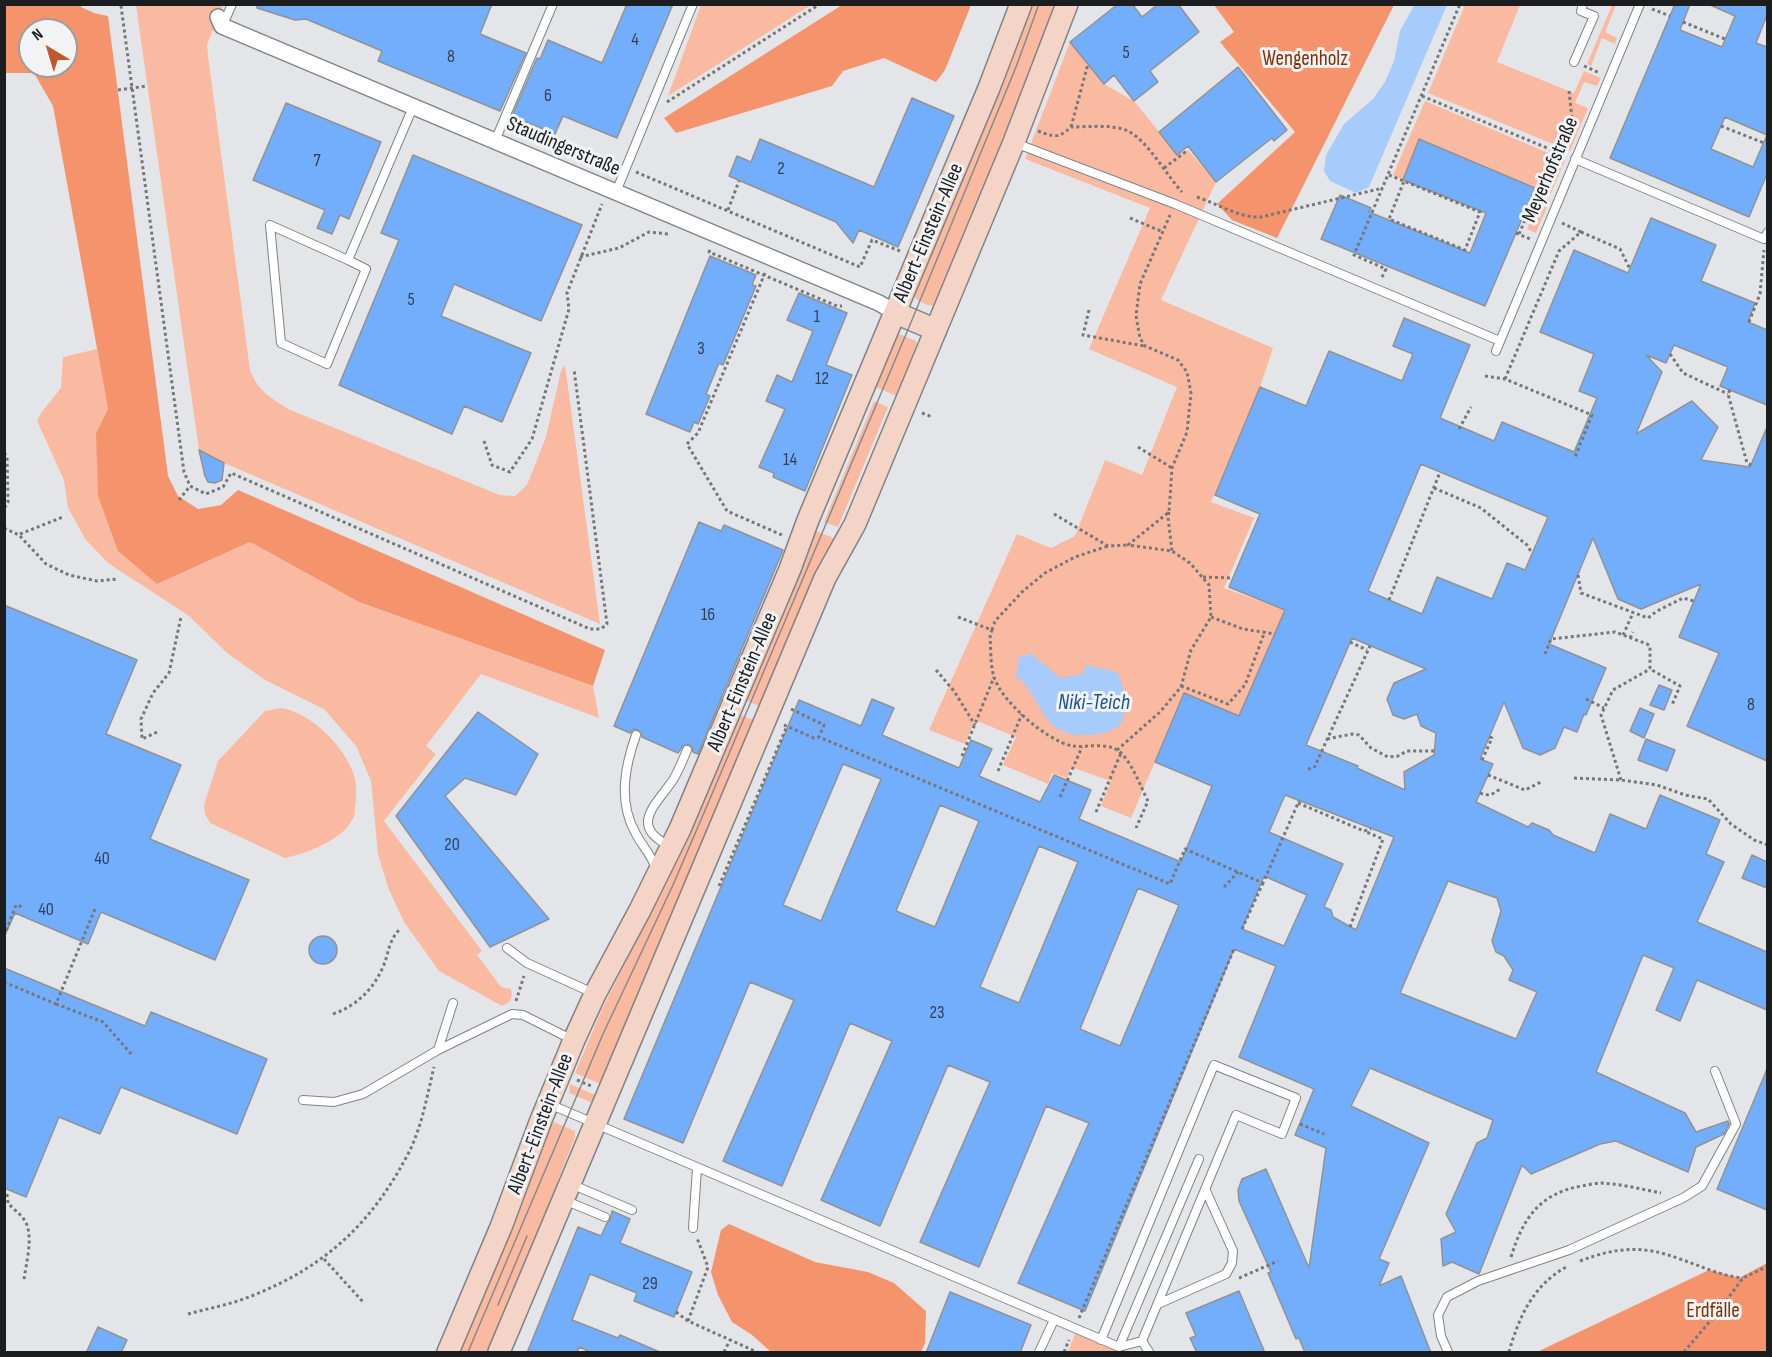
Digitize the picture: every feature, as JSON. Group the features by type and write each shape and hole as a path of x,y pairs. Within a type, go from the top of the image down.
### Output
{"street":[{"name":"Albert-Einstein-Allee","path":"448,1353 501,1227 574,1040 595,994 657,877 755,654 797,554 808,520 989,88 1021,4"},
{"name":"Albert-Einstein-Allee","path":"499,1353 825,578 855,524 1014,142 1067,4"},
{"name":"Staudingerstraße","path":"220,21 413,106 879,303 896,313"},
{"path":"896,313 936,330"}],"lane":[{"path":"220,21 232,4"},
{"path":"495,141 553,4"},
{"path":"612,190 626,168 650,113 693,4"},
{"path":"1574,62 1594,16 1581,11 1583,4"},
{"name":"Meyerhofstraße","path":"1496,351 1640,4"},
{"path":"348,260 413,106"},
{"path":"1014,142 1175,204 1500,341"},
{"path":"1575,159 1766,236"},
{"path":"270,225 348,260 366,269 327,364 281,343 270,225"},
{"path":"636,735 627,766 626,801 631,824 654,863 657,877"},
{"path":"671,847 654,836 648,826 648,819 652,808 676,775 687,750"},
{"path":"507,948 527,963 595,994"},
{"path":"438,1050 453,1003"},
{"path":"303,1101 334,1102 363,1094 438,1050 512,1014 523,1015 574,1040"},
{"path":"1101,1340 1214,1065 1296,1098 1282,1134 1236,1115 1142,1341"},
{"path":"1448,1353 1441,1336 1438,1315 1447,1297 1478,1281 1569,1250 1683,1198 1702,1186 1736,1124 1715,1071"},
{"path":"548,1104 1101,1340 1119,1347 1142,1341"},
{"path":"1119,1347 1199,1158"},
{"path":"693,1228 697,1168"},
{"path":"1158,1304 1226,1274 1232,1263 1233,1251 1206,1191"},
{"path":"566,1192 632,1210"},
{"path":"566,1192 605,1217"},
{"path":"1039,1353 1054,1320"},
{"path":"1142,1341 1149,1353"}],"path":[{"path":"115,4 120,6 184,472 190,486 206,494 223,488 231,473 590,629 601,629 607,624 574,369"},
{"path":"650,113 820,4"},
{"path":"1386,269 1354,255 1460,4"},
{"path":"1651,8 1670,16"},
{"path":"1683,22 1725,39"},
{"path":"1574,62 1610,78"},
{"path":"1032,129 1053,137 1063,135 1071,127 1088,64"},
{"path":"118,90 147,86"},
{"path":"1569,91 1573,128 1580,147"},
{"path":"1422,96 1575,159"},
{"path":"1721,126 1764,143"},
{"path":"1071,127 1111,128 1127,131 1138,139 1164,168 1181,192 1188,194"},
{"path":"1164,168 1188,150"},
{"path":"626,168 860,267 872,240 901,252"},
{"path":"1388,175 1480,212 1465,250 1389,219 1404,182"},
{"path":"728,210 739,181"},
{"path":"1195,197 1251,218 1383,188"},
{"path":"484,441 492,465 510,472 532,439 569,309 567,293 579,257 612,190"},
{"path":"1528,238 1517,233 1538,190 1559,198"},
{"path":"1145,346 1140,338 1136,316 1140,284 1175,204"},
{"path":"1130,218 1163,232"},
{"path":"1551,218 1620,249 1630,269"},
{"path":"1478,219 1483,221"},
{"path":"579,257 619,248 648,232 670,234"},
{"path":"1505,379 1559,251 1581,232"},
{"path":"1749,322 1760,294 1766,236"},
{"path":"712,245 709,252 837,306 846,305"},
{"path":"772,258 698,433 687,444 727,511 789,538"},
{"path":"1089,310 1083,335 1145,346 1178,360 1186,372 1191,393 1187,432 1172,468 1167,518 1172,551"},
{"path":"1670,354 1683,373 1729,392 1747,463 1751,465"},
{"path":"1485,376 1505,379 1592,415 1575,456"},
{"path":"1459,429 1470,407"},
{"path":"1138,447 1172,468"},
{"path":"4,453 7,456 9,502 4,509"},
{"path":"1389,600 1440,472"},
{"path":"179,500 190,486"},
{"path":"1434,488 1481,508 1527,545 1532,553"},
{"path":"1128,545 1169,512"},
{"path":"1054,514 1108,546"},
{"path":"19,535 63,517"},
{"path":"4,528 19,535 46,564 69,575 97,581 118,579"},
{"path":"1117,750 1160,712 1181,686 1191,650 1211,617 1209,585 1190,563 1172,551 1128,545 1108,546 1075,557 1045,573 1023,591 995,621 990,635 994,677 1007,699 1022,713 1049,736 1068,745 1102,746 1117,750 1126,758 1148,801 1136,828"},
{"path":"1578,575 1581,593 1648,618 1683,598 1694,601"},
{"path":"1203,577 1233,578"},
{"path":"1623,635 1633,614"},
{"path":"157,732 142,739 141,719 153,693 169,672 181,617"},
{"path":"958,617 992,630"},
{"path":"1211,617 1243,629 1275,634"},
{"path":"1181,686 1228,704 1245,685 1265,631"},
{"path":"1545,654 1551,639 1615,632 1650,646 1650,669"},
{"path":"1630,638 1633,632"},
{"path":"1350,642 1367,650"},
{"path":"1308,768 1313,769 1370,646"},
{"path":"1650,669 1680,686 1672,705"},
{"path":"1621,780 1601,715 1613,690 1650,669"},
{"path":"936,670 954,690 975,725"},
{"path":"962,756 994,677"},
{"path":"1586,699 1604,708"},
{"path":"784,705 824,724 819,737"},
{"path":"998,771 1022,713"},
{"path":"716,893 787,726"},
{"path":"795,730 814,738 819,737 1170,884 1185,849 1263,883"},
{"path":"1327,740 1352,734 1359,735 1371,748 1388,757 1398,756 1407,751 1434,751"},
{"path":"1482,760 1492,738 1488,736"},
{"path":"1060,797 1082,747"},
{"path":"1096,812 1121,753"},
{"path":"1488,775 1525,790 1543,782"},
{"path":"1574,778 1621,780 1657,785 1684,795 1708,799 1731,824 1754,840 1767,845"},
{"path":"1480,793 1493,794 1500,789"},
{"path":"1242,929 1299,802 1383,839 1350,927"},
{"path":"1364,831 1371,829"},
{"path":"1224,887 1239,872"},
{"path":"4,936 16,905 23,907"},
{"path":"56,1004 95,909"},
{"path":"333,1014 360,1000 371,987 383,968 392,938 400,929"},
{"path":"1082,1311 1234,949"},
{"path":"512,1014 527,963"},
{"path":"4,982 103,1022 133,1056"},
{"path":"188,1314 252,1296 293,1278 324,1259 358,1228 409,1153 423,1114 438,1050"},
{"path":"560,1073 608,1093"},
{"path":"1287,1119 1324,1134"},
{"path":"1513,1270 1511,1257 1518,1235 1531,1213 1549,1196 1566,1188 1599,1183 1632,1187 1683,1198"},
{"path":"7,1194 8,1203 25,1220 27,1228 29,1239 24,1280"},
{"path":"688,1321 708,1267 693,1228"},
{"path":"1509,1353 1515,1330 1536,1291 1567,1266 1596,1255 1632,1247 1661,1253 1708,1270 1743,1278"},
{"path":"324,1259 364,1303"},
{"path":"1226,1274 1236,1280 1278,1261"},
{"path":"1684,1353 1743,1278 1767,1266"},
{"path":"676,1312 688,1321 757,1353"},
{"path":"724,1353 730,1340"}],"shaded area":[{"path":"701,4 811,5 668,96"},
{"path":"136,5 223,5 207,45 250,370 257,383 265,393 288,409 500,495 515,496 527,485 546,437 561,371 565,365 600,624 224,463 199,450"},
{"path":"1027,5 1060,5 935,306 926,304 914,296 915,292"},
{"path":"1465,5 1520,5 1497,62 1574,93 1584,71 1601,78 1597,86 1584,82 1575,103 1588,108 1570,151 1428,93"},
{"path":"1612,5 1616,5 1605,32 1617,38 1615,44 1602,38 1591,66 1587,64"},
{"path":"1070,42 1104,84 1134,101 1177,154 1188,150 1216,182 1161,300 1273,348 1260,387 1211,502 1254,518 1224,588 1285,610 1239,716 1184,693 1131,818 1101,806 1111,781 1071,767 1067,778 1052,773 1048,784 1003,765 1016,737 975,720 965,744 929,730 1017,534 1051,548 1075,536 1105,460 1142,475 1177,387 1089,349 1150,208 1025,159"},
{"path":"1425,101 1565,160 1551,194 1419,139 1403,180 1393,175"},
{"path":"1541,196 1550,200 1536,233 1527,229"},
{"path":"899,334 916,341 917,344 904,379 901,398 871,385"},
{"path":"97,349 108,409 96,433 157,584 250,542 359,602 593,686 599,718 481,674 426,746 436,754 384,821 482,951 477,955 501,987 511,989 511,1000 507,1003 502,1006 439,971 404,922 389,890 378,854 371,781 356,746 324,709 265,680 227,653 189,616 108,563 86,540 68,508 64,480 37,421 61,388 63,357"},
{"path":"874,401 888,407 838,527 824,522"},
{"path":"811,529 841,541 764,708 742,699"},
{"path":"281,708 302,716 333,740 354,774 356,788 353,819 340,834 323,845 285,858 210,823 205,814 204,805 218,761 265,711"},
{"path":"736,713 758,722 605,1086 575,1073"},
{"path":"570,1084 600,1097 595,1104 569,1093"},
{"path":"554,1122 575,1131 575,1137 558,1180 557,1197 493,1352 455,1352 550,1127"},
{"path":"1076,1334 1120,1352 1068,1352"}],"green space":[{"path":"5,4 81,5 94,13 108,16 168,476 178,496 198,509 221,505 238,490 605,650 593,686 359,602 250,542 157,584 118,551 98,496 96,433 108,409 53,106 37,78 78,78 78,18 18,18 18,73 5,73"},
{"path":"842,5 971,5 945,70 936,82 884,58 843,71 832,86 676,133 664,118"},
{"name":"Wengenholz","path":"1214,5 1394,5 1277,238 1232,220 1217,204 1295,132 1220,42 1234,32"},
{"path":"729,1224 815,1262 868,1272 894,1283 926,1311 925,1343 921,1352 771,1352 752,1335 732,1322 718,1295 711,1272 721,1230"},
{"name":"Erdfälle","path":"1767,1263 1767,1352 1537,1352 1709,1270 1739,1278"}],"water":[{"path":"1415,4 1447,5 1369,187 1356,193 1330,181 1324,171 1326,155 1344,124 1373,99 1385,82 1394,61 1400,31"},
{"name":"Niki-Teich","path":"1032,654 1060,678 1083,674 1086,665 1117,672 1126,704 1120,724 1111,731 1093,735 1068,733 1058,729 1043,713 1025,684 1016,676 1019,656"}],"building":[{"path":"257,4 492,4 480,34 526,53 500,111 378,61 382,51 306,19 295,20 257,8"},
{"path":"627,4 673,4 617,138 563,116 555,134 512,116 537,58 540,59 548,40 602,63"},
{"path":"1118,4 1132,4 1142,17 1158,4 1178,4 1199,32 1150,71 1158,82 1134,101 1114,75 1104,84 1070,42"},
{"path":"1675,4 1690,4 1680,30 1722,47 1735,16 1708,4 1767,4 1767,15 1756,43 1767,47 1767,135 1767,174 1749,217 1610,158","holes":["1725,117 1767,135 1753,167 1711,149"]},
{"path":"1238,67 1287,130 1274,141 1272,138 1216,182 1188,146 1177,155 1159,132"},
{"path":"912,98 954,116 898,247 859,230 853,243 836,222 729,176 737,156 751,162 760,139 874,187"},
{"path":"286,103 381,142 349,219 340,215 332,234 317,228 325,210 253,180"},
{"path":"1419,139 1535,188 1485,306 1321,239 1340,195 1371,208 1369,212 1470,253 1486,213 1403,180"},
{"path":"413,155 582,225 541,321 454,284 441,316 531,353 502,422 464,406 452,434 339,385 399,240 381,233"},
{"path":"1651,218 1716,245 1701,281 1755,303 1748,322 1767,330 1767,405 1720,386 1728,367 1674,345 1666,363 1646,355 1662,372 1636,434 1692,401 1718,427 1701,460 1750,467 1767,427 1767,761 1687,726 1719,653 1679,637 1701,584 1641,609 1618,599 1593,538 1549,644 1606,668 1586,715 1584,714 1577,732 1564,727 1555,748 1540,755 1523,748 1504,702 1480,759 1493,764 1476,802 1528,827 1532,823 1549,830 1553,835 1595,853 1610,814 1646,829 1660,795 1720,820 1706,854 1724,862 1697,922 1767,952 1767,1010 1697,980 1680,1021 1656,1010 1674,968 1643,955 1596,1072 1685,1113 1696,1132 1728,1121 1729,1124 1724,1134 1696,1147 1688,1172 1616,1141 1600,1144 1531,1174 1522,1165 1479,1274 1452,1262 1443,1266 1441,1239 1456,1232 1446,1214 1477,1143 1487,1138 1493,1120 1370,1068 1351,1106 1429,1143 1379,1259 1389,1263 1379,1286 1401,1276 1431,1353 1305,1353 1299,1338 1296,1339 1268,1273 1271,1272 1239,1201 1238,1190 1242,1179 1266,1169 1309,1268 1326,1148 1295,1135 1314,1089 1239,1057 1276,966 1234,949 1085,1311 1018,1283 1089,1123 1046,1106 979,1267 920,1242 990,1082 948,1065 880,1226 821,1200 892,1041 850,1023 782,1186 723,1161 794,1000 750,982 683,1143 624,1119 799,700 861,726 872,699 894,708 882,735 959,768 971,740 992,749 979,776 1040,802 1054,775 1091,790 1079,819 1181,862 1212,786 1155,762 1184,693 1239,716 1285,610 1229,587 1260,514 1215,495 1260,387 1306,406 1329,351 1402,381 1413,354 1393,346 1404,318 1470,345 1440,418 1494,441 1502,422 1574,452 1597,398 1579,391 1594,354 1540,332 1574,250 1628,273","holes":["1421,464 1548,517 1525,570 1507,563 1492,599 1437,577 1422,614 1368,591","1352,638 1426,669 1394,683 1387,699 1393,715 1404,719 1417,714 1421,726 1436,733 1434,755 1404,772 1405,790 1357,768 1358,766 1306,745","843,764 881,779 821,921 783,905","1285,795 1394,837 1356,930 1333,917 1331,910 1324,907 1343,864 1269,832","940,805 979,821 935,927 896,911","1039,846 1078,862 1019,1003 980,987","1264,876 1307,895 1284,946 1242,929","1448,881 1497,898 1501,911 1492,941 1496,952 1504,956 1513,970 1509,980 1537,992 1516,1039 1400,993","1138,888 1179,905 1120,1046 1080,1029"]},
{"path":"710,256 756,275 752,285 756,286 723,365 719,363 706,394 710,396 698,424 694,422 690,432 646,414"},
{"path":"799,293 847,313 826,365 852,375 805,491 773,477 774,473 759,467 785,409 766,401 777,375 792,382 813,331 787,320"},
{"path":"199,450 224,463 222,480 215,483 208,482"},
{"path":"699,522 721,531 724,525 783,550 698,754 693,752 689,744 683,746 678,753 642,737 642,733 638,730 634,729 630,733 614,726"},
{"path":"4,605 137,660 106,734 181,765 150,839 249,880 215,960 101,912 88,944 15,913 4,937"},
{"path":"1659,685 1672,690 1664,710 1650,705"},
{"path":"1640,708 1654,714 1644,738 1630,731"},
{"path":"478,712 538,754 516,795 465,778 445,796 549,919 490,947 396,816"},
{"path":"1646,739 1675,750 1667,771 1638,760"},
{"path":"1752,855 1767,862 1767,888 1742,878"},
{"path":"323,936 333,940 337,950 333,960 323,964 313,960 309,950 313,940"},
{"path":"4,968 145,1026 151,1012 267,1059 237,1134 121,1087 100,1134 59,1117 26,1197 4,1188"},
{"path":"1767,1069 1767,1210 1717,1189"},
{"path":"612,1211 630,1219 620,1243 692,1272 674,1317 634,1301 637,1293 590,1274 572,1320 618,1338 620,1335 662,1353 593,1353 579,1347 577,1353 527,1353 578,1227 601,1236"},
{"path":"1239,1291 1265,1353 1197,1353 1190,1338 1196,1336 1186,1313"},
{"path":"950,1292 1031,1325 1020,1353 926,1353"},
{"path":"98,1327 127,1340 121,1353 86,1353"}],"tram line":[{"path":"468,1352 603,1034 673,885 712,794 912,320 1016,67 1039,4"},
{"path":"498,1305 527,1236"}]}
